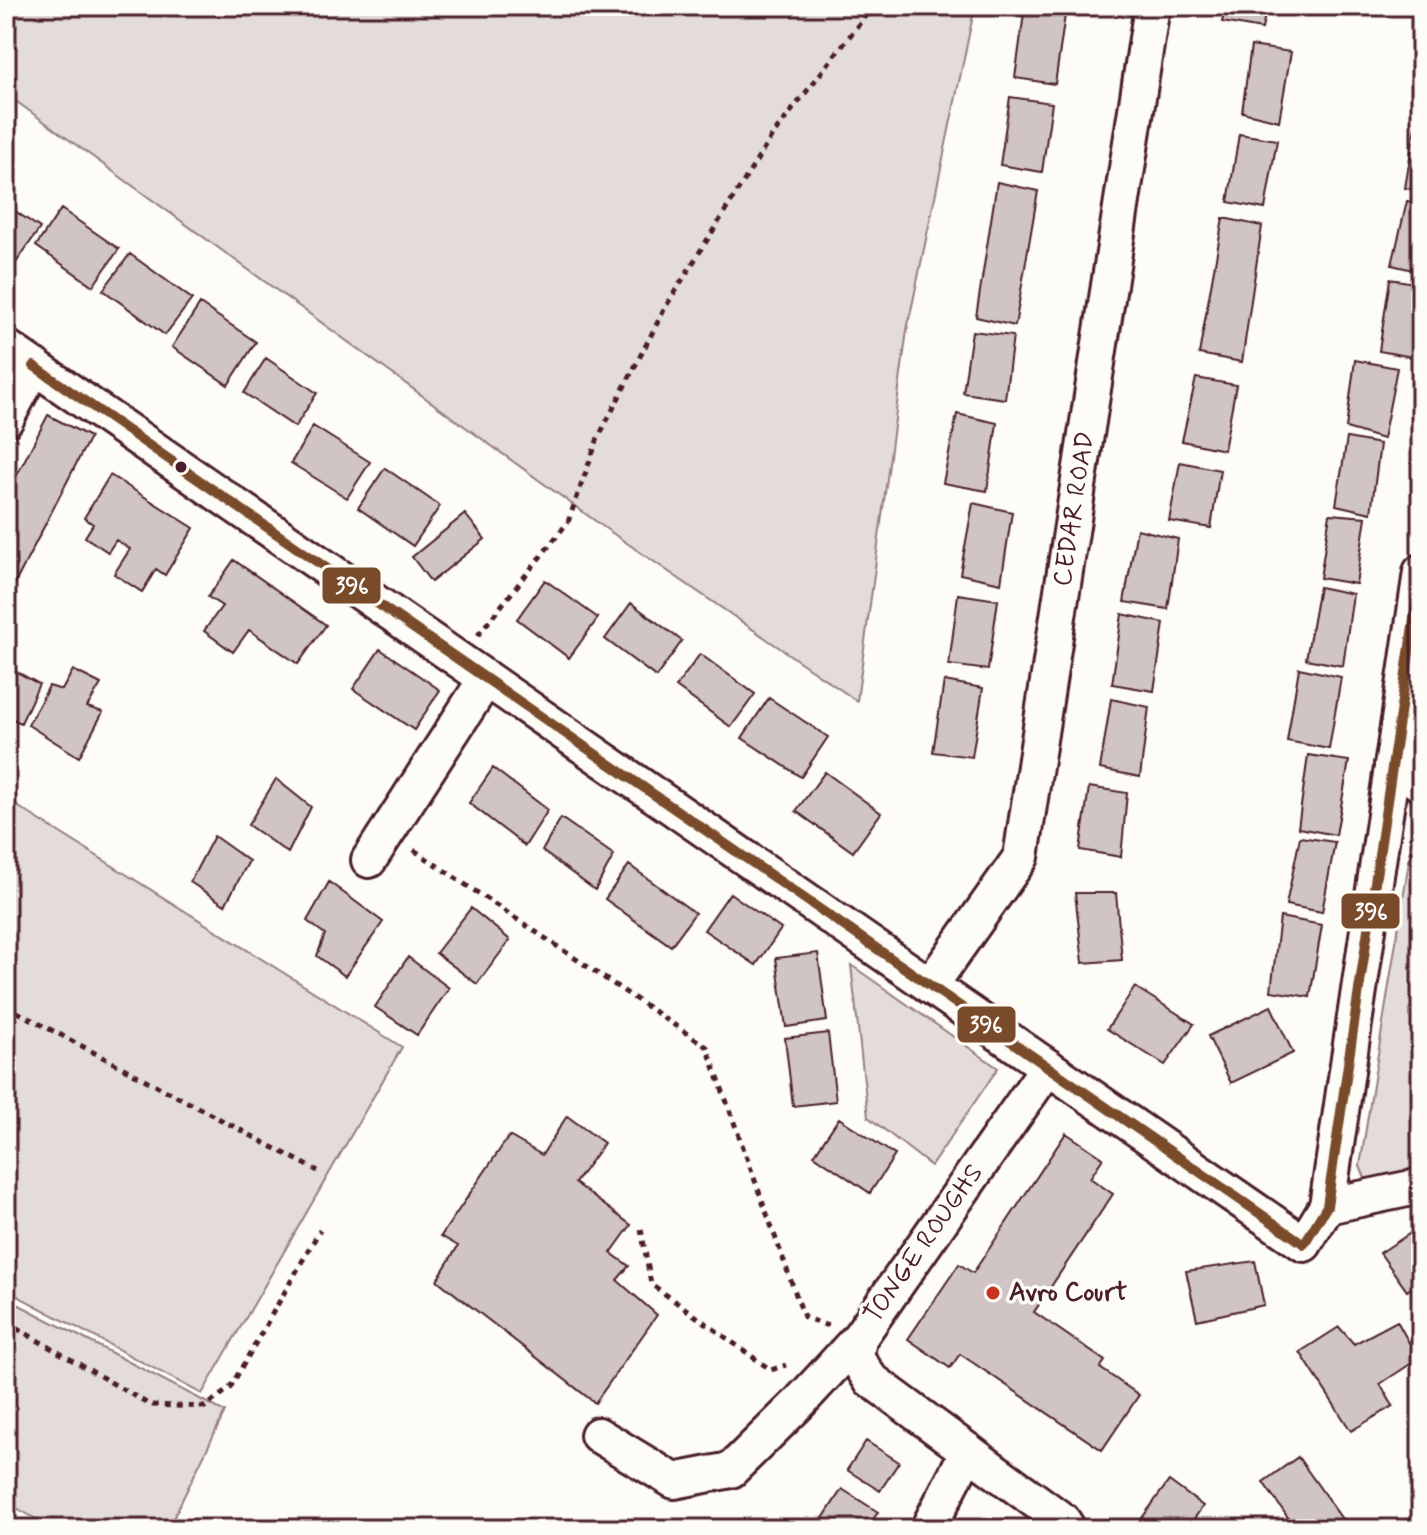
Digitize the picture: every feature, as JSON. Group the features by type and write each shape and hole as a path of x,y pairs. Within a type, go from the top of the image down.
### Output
{"street":[{"name":"CEDAR ROAD","path":"930,986 1021,857 1152,6"},
{"path":"6,419 20,356 1304,1244 1327,1206 1421,572"},
{"path":"369,860 486,679"},
{"path":"1392,765 1421,784"},
{"name":"TONGE ROUGHS","path":"1048,1067 859,1338 856,1357 870,1379 1063,1521 1068,1529"},
{"path":"1327,1206 1421,1186"},
{"path":"598,1435 674,1481 731,1470 859,1338"},
{"path":"928,1529 968,1451"}],"path":[{"path":"458,660 568,522 598,438 666,306 772,136 873,6"},
{"path":"387,832 707,1047 804,1317 859,1338"},
{"path":"6,1006 318,1171"},
{"path":"641,1229 651,1284 771,1370 801,1360"},
{"path":"6,1322 150,1405 205,1407 230,1388 320,1230"}],"shaded area":[{"path":"6,6 975,6 907,330 857,701 605,528 6,94"},
{"path":"6,799 402,1047 202,1394 6,1290"},
{"path":"1421,823 1421,1180 1367,1183 1360,1166 1414,830"},
{"path":"851,965 998,1068 931,1166 868,1117"},
{"path":"6,1298 225,1412 168,1529 54,1529 6,1502"}],"building":[{"path":"1025,6 1065,15 1055,84 1015,78"},
{"path":"1226,6 1267,6 1262,29 1222,22"},
{"path":"1251,46 1291,52 1279,121 1242,112"},
{"path":"1010,97 1052,103 1042,172 1000,165"},
{"path":"1417,114 1421,115 1421,191 1405,188"},
{"path":"1239,134 1277,140 1265,209 1228,202"},
{"path":"997,182 1038,191 1015,326 976,317"},
{"path":"1407,201 1421,203 1421,272 1392,265"},
{"path":"6,205 40,228 11,270 6,266"},
{"path":"61,209 119,249 93,286 36,246"},
{"path":"1223,218 1262,226 1242,362 1199,354"},
{"path":"130,254 192,299 165,335 103,290"},
{"path":"1390,279 1421,284 1421,344 1418,358 1379,351"},
{"path":"200,304 256,342 228,385 172,347"},
{"path":"972,331 1013,336 1005,399 963,393"},
{"path":"266,358 317,393 295,427 244,393"},
{"path":"1355,360 1397,368 1383,439 1346,428"},
{"path":"1196,378 1236,385 1224,450 1182,441"},
{"path":"957,414 997,423 987,491 943,483"},
{"path":"48,415 90,437 11,591 6,588 6,496"},
{"path":"313,426 370,462 347,498 291,463"},
{"path":"1347,438 1380,444 1371,513 1336,505"},
{"path":"1180,462 1220,470 1211,528 1169,521"},
{"path":"385,468 440,506 413,546 358,508"},
{"path":"110,475 194,528 165,575 156,569 142,592 114,574 130,549 116,540 108,552 85,537 93,524 84,518"},
{"path":"973,503 1012,512 1001,583 960,574"},
{"path":"465,514 485,539 431,582 412,557"},
{"path":"1330,514 1366,517 1356,584 1320,578"},
{"path":"1137,529 1178,539 1168,609 1124,602"},
{"path":"234,560 326,625 298,664 249,630 233,652 204,631 222,606 208,597"},
{"path":"545,580 598,618 569,658 517,619"},
{"path":"1319,587 1353,594 1343,666 1306,659"},
{"path":"958,594 998,600 988,670 949,665"},
{"path":"631,603 682,641 656,677 605,639"},
{"path":"1122,614 1164,623 1154,691 1112,684"},
{"path":"380,649 440,690 414,730 353,689"},
{"path":"700,654 755,694 731,727 676,687"},
{"path":"6,666 39,684 21,723 6,716"},
{"path":"1299,668 1341,677 1329,749 1287,741"},
{"path":"73,670 101,684 87,707 103,712 79,757 28,725 49,686 62,690"},
{"path":"944,681 983,688 972,757 933,752"},
{"path":"769,698 828,737 801,777 742,738"},
{"path":"1111,699 1149,707 1140,777 1100,769"},
{"path":"1308,755 1349,761 1336,835 1298,828"},
{"path":"493,768 548,810 525,846 469,803"},
{"path":"825,772 881,813 853,852 796,811"},
{"path":"276,779 311,807 288,853 248,825"},
{"path":"1089,787 1127,793 1121,857 1080,850"},
{"path":"561,818 614,855 595,890 542,851"},
{"path":"214,836 249,861 225,905 190,882"},
{"path":"1300,837 1335,842 1322,912 1286,905"},
{"path":"629,865 695,913 671,946 605,899"},
{"path":"329,882 383,922 345,976 317,956 325,934 307,921"},
{"path":"730,893 781,929 756,965 704,930"},
{"path":"1075,893 1116,893 1122,960 1083,963"},
{"path":"471,908 510,940 477,984 436,953"},
{"path":"1280,917 1322,925 1310,997 1271,991"},
{"path":"818,953 827,1021 786,1027 776,958"},
{"path":"408,957 449,988 417,1035 375,1007"},
{"path":"1135,987 1194,1024 1165,1065 1107,1029"},
{"path":"1271,1006 1293,1053 1231,1083 1208,1036"},
{"path":"828,1033 836,1101 793,1106 785,1038"},
{"path":"567,1116 604,1143 575,1183 631,1225 611,1253 629,1266 617,1280 657,1315 595,1403 437,1280 458,1246 441,1236 509,1136 542,1155"},
{"path":"839,1118 895,1155 870,1193 814,1155"},
{"name":"Avro Court","path":"1066,1133 1103,1158 1090,1178 1113,1194 1034,1312 1105,1361 1100,1368 1139,1395 1102,1450 960,1354 950,1368 908,1339 959,1264 973,1273"},
{"path":"1421,1226 1421,1281 1407,1291 1380,1253"},
{"path":"1255,1261 1264,1305 1197,1320 1186,1271"},
{"path":"1397,1321 1418,1359 1380,1384 1393,1406 1351,1431 1300,1352 1339,1327 1354,1344"},
{"path":"866,1441 899,1462 880,1491 847,1470"},
{"path":"1298,1457 1349,1529 1296,1529 1263,1482"},
{"path":"1169,1481 1203,1506 1187,1529 1134,1529"},
{"path":"842,1489 878,1512 867,1529 836,1529 822,1520"}],"transit line":[{"name":"396","path":"34,366 1304,1244"},
{"name":"396","path":"1304,1244 1327,1206 1421,572"}],"place":[{"name":"Avro Court","path":"993,1293"}]}
